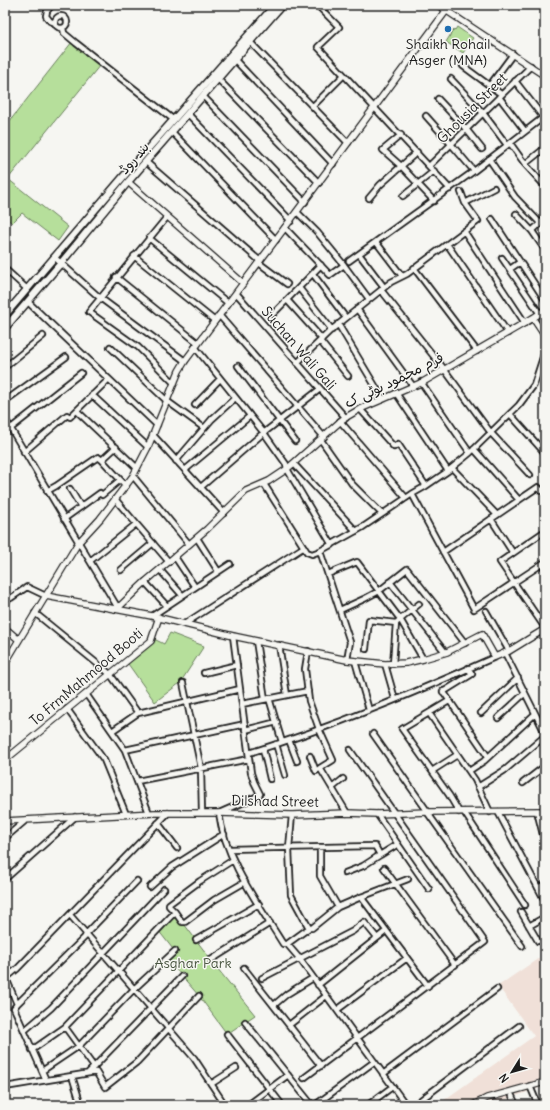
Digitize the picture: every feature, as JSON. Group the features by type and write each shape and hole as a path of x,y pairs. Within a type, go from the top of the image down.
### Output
{"main road":[{"name":"بند روڈ","path":"5,315 275,5"},
{"name":"بند روڈ","path":"5,328 128,182 282,5"}],"street":[{"path":"52,5 47,11 46,16 50,21 55,23 58,28 63,28"},
{"path":"317,5 339,28 318,47 450,189"},
{"path":"438,5 545,76"},
{"path":"541,5 545,9"},
{"path":"5,666 7,660 35,613 78,544 133,476 148,447 174,383 185,361 291,221 446,11"},
{"path":"55,23 57,18 63,16 67,21 65,27 63,28"},
{"path":"63,28 64,33 76,43 174,120"},
{"path":"250,42 348,143"},
{"path":"490,85 513,54"},
{"path":"234,60 333,164"},
{"path":"463,66 490,85 500,96 525,131"},
{"name":"Ghousia Street","path":"429,166 531,66"},
{"path":"313,106 344,75"},
{"path":"218,78 319,183"},
{"path":"451,79 545,186"},
{"path":"350,262 474,171 544,116 515,81"},
{"path":"203,96 305,202"},
{"path":"438,100 466,129 482,149"},
{"path":"188,114 291,221"},
{"path":"426,116 474,171"},
{"path":"172,132 276,240"},
{"path":"401,135 383,150 401,166 434,201"},
{"path":"526,164 545,148"},
{"path":"369,198 417,152"},
{"path":"489,159 515,197 541,224"},
{"path":"146,162 259,262 287,284"},
{"path":"403,196 434,171"},
{"path":"128,182 244,283"},
{"path":"465,203 494,188"},
{"path":"297,363 338,324 383,288 414,268 478,221 465,203 460,192"},
{"path":"297,212 317,232 369,299"},
{"path":"516,214 545,250"},
{"path":"167,216 99,297 89,312 138,347 174,383"},
{"path":"492,219 545,300"},
{"path":"532,232 545,219"},
{"path":"285,228 330,275 344,266"},
{"path":"464,231 525,323"},
{"path":"149,238 228,303"},
{"path":"376,242 402,276"},
{"path":"447,244 508,333"},
{"path":"359,254 491,433 530,475"},
{"path":"134,256 214,321"},
{"path":"54,257 99,297 185,361"},
{"path":"502,258 542,312"},
{"path":"510,269 520,262"},
{"path":"273,314 321,265"},
{"path":"414,268 476,351"},
{"path":"5,269 27,289"},
{"path":"313,274 346,318"},
{"path":"116,277 196,345 220,379 286,464 287,469 332,545"},
{"path":"299,288 332,330"},
{"name":"Suchan Wali Gali","path":"236,293 346,418"},
{"path":"287,300 321,340 348,376"},
{"path":"28,302 157,424"},
{"path":"357,309 413,386"},
{"name":"فرم محمود بوٹی ک","path":"118,608 145,582 197,538 246,491 264,484 294,464 340,422 360,409 421,382 542,312"},
{"path":"220,314 298,406 322,438 352,484 382,514"},
{"path":"533,318 545,336"},
{"path":"338,324 383,399"},
{"path":"5,367 43,336"},
{"path":"110,347 167,401 204,428"},
{"path":"264,484 307,552 312,554 320,551 356,531 426,486 472,451 519,405 534,385 545,351"},
{"path":"5,400 66,357"},
{"path":"238,366 295,441"},
{"path":"10,429 81,373"},
{"path":"24,452 67,415 70,417 109,379"},
{"path":"195,405 220,379"},
{"path":"421,382 472,451 518,500"},
{"path":"201,487 280,420 320,389"},
{"path":"396,393 450,469 497,515"},
{"path":"92,396 148,447"},
{"path":"176,461 212,419 235,398"},
{"path":"360,409 394,447 398,444 426,486"},
{"path":"77,410 137,468"},
{"path":"510,414 545,453"},
{"path":"185,470 250,416"},
{"path":"5,419 78,544 118,608"},
{"path":"340,422 406,498"},
{"path":"153,435 224,513"},
{"path":"102,460 116,448"},
{"path":"47,491 98,457 126,486"},
{"path":"294,464 356,531"},
{"path":"133,476 189,544"},
{"path":"64,519 100,493 102,495 120,480"},
{"path":"443,552 538,487 541,490 545,488"},
{"path":"70,489 81,507"},
{"path":"412,494 474,609 544,565"},
{"path":"115,499 169,562"},
{"path":"491,519 513,553"},
{"path":"90,562 136,524"},
{"path":"137,781 201,768 249,756 276,744 395,700 507,652 545,628 500,562 545,531"},
{"path":"197,538 218,571"},
{"path":"121,570 153,543"},
{"path":"186,623 304,547"},
{"path":"320,551 350,642 347,660"},
{"path":"175,557 195,587"},
{"path":"328,574 357,562 400,619 423,659"},
{"path":"152,616 230,564"},
{"path":"340,610 378,591 407,569 465,643"},
{"path":"160,570 182,596"},
{"path":"145,582 166,606"},
{"path":"390,582 445,652"},
{"path":"5,600 11,598 27,587 46,596"},
{"name":"To FrmMahmood Booti","path":"5,760 151,641 159,617 118,608 46,596"},
{"path":"393,664 396,623 419,604"},
{"path":"486,611 545,732"},
{"path":"35,613 110,674 138,713"},
{"path":"159,617 233,636 347,660 385,664 406,663 423,659 445,652 482,634 495,657"},
{"path":"366,649 369,620 396,623"},
{"path":"5,628 19,640"},
{"path":"233,636 251,772 260,795 219,813 229,849 245,882 283,944 287,944 299,958 403,1104"},
{"path":"256,640 267,699 277,722 282,742"},
{"path":"279,645 287,695"},
{"path":"308,651 305,669 309,701 319,729 333,760 316,771 310,756"},
{"path":"355,661 369,710"},
{"path":"385,664 395,700"},
{"path":"204,673 237,665"},
{"path":"468,668 472,674 443,692 488,757"},
{"path":"481,713 518,678"},
{"path":"183,683 201,768 202,813"},
{"path":"112,731 138,713 240,689"},
{"path":"242,704 308,690"},
{"path":"498,718 525,693"},
{"path":"86,694 125,750 150,813"},
{"path":"449,701 402,729 462,812 525,905"},
{"path":"67,709 104,760 126,814"},
{"path":"429,713 469,771 490,812"},
{"path":"469,771 488,757 536,714"},
{"path":"245,730 277,722"},
{"path":"125,750 245,724"},
{"path":"373,734 522,946"},
{"path":"478,787 505,770 545,736"},
{"path":"289,740 297,761"},
{"path":"276,744 285,775"},
{"path":"263,749 270,779"},
{"path":"304,1078 484,944 485,941 350,750"},
{"path":"432,771 457,755"},
{"path":"522,783 545,766"},
{"path":"320,768 347,813"},
{"path":"332,788 343,779"},
{"path":"537,811 545,843"},
{"name":"Dilshad Street","path":"5,821 150,813 292,815 545,811"},
{"path":"498,812 545,900"},
{"path":"17,1004 6,978 17,970 168,813"},
{"path":"378,814 429,889"},
{"path":"292,815 289,848 292,898 309,928"},
{"path":"5,879 75,817"},
{"path":"5,838 26,820"},
{"path":"158,823 177,848"},
{"path":"150,887 172,867 224,834"},
{"path":"345,873 363,866 398,844"},
{"path":"229,849 374,846 380,856"},
{"path":"320,847 320,876 338,907"},
{"path":"233,860 200,881 169,904 169,906 182,922 185,922 214,900 245,882"},
{"path":"384,868 455,965"},
{"path":"287,944 309,928 312,928 338,907 408,879"},
{"path":"46,1080 14,1008 85,937 86,934 137,881"},
{"path":"538,888 545,884"},
{"path":"24,1031 51,1008 164,889"},
{"path":"360,897 428,986"},
{"path":"196,940 259,904"},
{"path":"32,1050 65,1027 175,912"},
{"path":"521,912 538,941"},
{"path":"70,915 194,1058 225,1105"},
{"path":"529,926 545,917"},
{"path":"262,978 353,930 364,922 377,938"},
{"path":"211,960 270,923"},
{"path":"318,985 386,931"},
{"path":"42,1071 79,1046 134,989 175,951"},
{"path":"336,1010 407,958"},
{"path":"244,968 321,1066"},
{"path":"88,1073 182,976"},
{"path":"274,1005 287,994 313,978"},
{"path":"383,1074 497,989"},
{"path":"5,1087 96,1072 105,1087 137,1062 199,996"},
{"path":"289,1025 326,996"},
{"path":"245,1022 313,1105 374,1062"},
{"path":"414,1105 519,1026"},
{"path":"65,1027 94,1067"},
{"path":"227,1034 282,1105"},
{"path":"211,1084 236,1068"},
{"path":"248,1105 288,1075"},
{"path":"72,1076 81,1105"},
{"path":"473,1105 487,1098 545,1082"},
{"path":"530,1086 538,1105"},
{"path":"368,1105 392,1087"},
{"path":"512,1096 516,1105"}],"shaded area":[{"path":"545,954 545,1086 490,1105 437,1105 534,1036 498,986"}],"green space":[{"path":"457,27 473,38 463,53 446,42 454,29 455,30"},
{"path":"72,42 100,65 8,179 68,227 58,241 22,213 12,223 5,217 5,127"},
{"path":"170,633 204,646 180,683 155,702 126,661 152,638 164,644"},
{"name":"Asghar Park","path":"175,912 255,1015 227,1034 199,996 168,960 176,953 158,930"}],"place":[{"name":"Shaikh Rohail Asger (MNA)","path":"448,29"}]}
